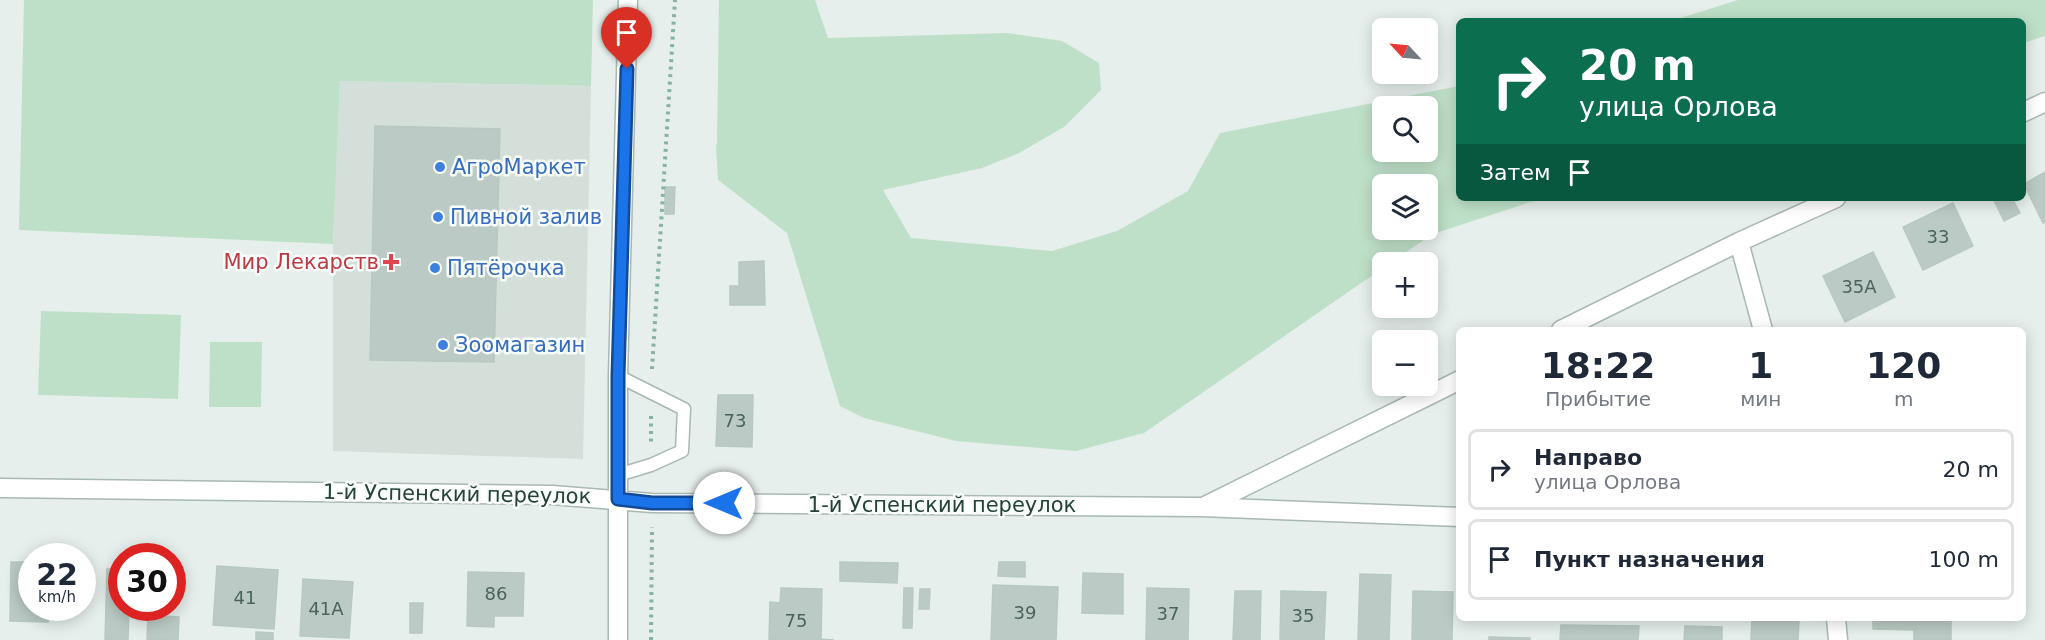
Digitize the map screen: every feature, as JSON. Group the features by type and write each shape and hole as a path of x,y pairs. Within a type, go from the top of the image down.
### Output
{"street":[{"path":"618,640 618,376 628,0"},
{"path":"2026,111 2045,102"},
{"path":"1567,327 1739,242 1829,201"},
{"path":"1739,242 1762,327"},
{"name":"1-й Успенский переулок","path":"1201,507 1456,382"},
{"name":"1-й Успенский переулок","path":"0,488 552,495 652,503 1201,507 1456,518"},
{"path":"1836,621 1838,640"}],"lane":[{"path":"618,376 684,409 682,451 651,465 618,475"}],"path":[{"path":"651,465 651,393 675,0"},
{"path":"651,640 652,503"}],"shaded area":[{"path":"340,81 591,86 583,459 333,451 333,244"}],"green space":[{"path":"24,0 593,0 591,86 340,81 333,244 19,230"},
{"path":"719,0 815,0 828,38 1007,33 1062,41 1099,63 1101,90 1064,127 1019,153 982,168 883,190 911,238 1052,251 1117,231 1188,191 1220,133 1372,103 1372,162 1438,162 1438,96 1408,96 1456,87 1456,201 1534,201 1438,232 1438,174 1372,174 1372,240 1424,240 1406,252 1372,252 1372,276 1144,433 1076,451 956,441 864,418 840,406 787,233 718,180 716,146"},
{"path":"1738,0 2045,0 2045,36 2026,42 2026,18 1681,18"},
{"path":"41,311 181,315 178,399 38,395"},
{"path":"210,342 262,342 261,407 209,407"}],"building":[{"path":"375,126 500,129 494,362 370,360"},
{"path":"2045,172 2045,222 2043,223 2026,188 2026,183"},
{"path":"665,187 675,187 674,214 665,214"},
{"path":"1994,201 2014,201 2020,213 2004,221"},
{"path":"1953,203 1973,246 1923,270 1903,227"},
{"path":"1873,252 1895,297 1845,322 1823,276"},
{"path":"764,261 765,305 730,305 730,286 739,286 739,262"},
{"path":"718,395 753,395 752,447 716,446"},
{"path":"11,562 18,562 18,621 48,622 10,621"},
{"path":"840,562 898,563 897,583 840,581"},
{"path":"999,562 1025,562 1025,577 998,576"},
{"path":"217,566 278,570 274,629 213,625"},
{"path":"108,569 108,621 129,621 128,640 105,640"},
{"path":"468,572 524,573 523,616 494,616 494,627 467,626"},
{"path":"1083,573 1123,574 1123,614 1082,613"},
{"path":"1360,574 1391,575 1389,640 1358,640"},
{"path":"303,579 353,582 349,638 300,636"},
{"path":"993,585 1058,587 1056,640 991,640"},
{"path":"781,588 822,589 821,639 834,640 769,640 770,602 780,603"},
{"path":"904,588 913,588 912,628 903,628"},
{"path":"1147,588 1189,589 1188,640 1146,640"},
{"path":"920,589 930,589 929,609 919,609"},
{"path":"1235,591 1261,591 1260,640 1233,640"},
{"path":"1281,591 1326,592 1324,640 1280,640"},
{"path":"1413,591 1453,592 1452,640 1412,640"},
{"path":"410,603 423,603 422,633 410,633"},
{"path":"148,621 179,621 178,640 147,640"},
{"path":"1752,621 1799,621 1798,640 1751,640"},
{"path":"1873,621 1951,621 1951,640 1914,640 1914,630 1873,629"},
{"path":"1561,625 1639,626 1638,640 1560,640"},
{"path":"1685,626 1722,627 1722,640 1684,640"},
{"path":"256,632 273,633 273,640 256,640"},
{"path":"1489,637 1530,638 1530,640 1489,640"}],"place":[{"name":"АгроМаркет","path":"440,167"},
{"name":"Пивной залив","path":"438,217"},
{"name":"Мир Лекарств","path":"391,262"},
{"name":"Пятёрочка","path":"435,268"},
{"name":"Зоомагазин","path":"443,345"}],"route":[{"path":"627,69 618,376 618,499 652,503 724,503"}]}
